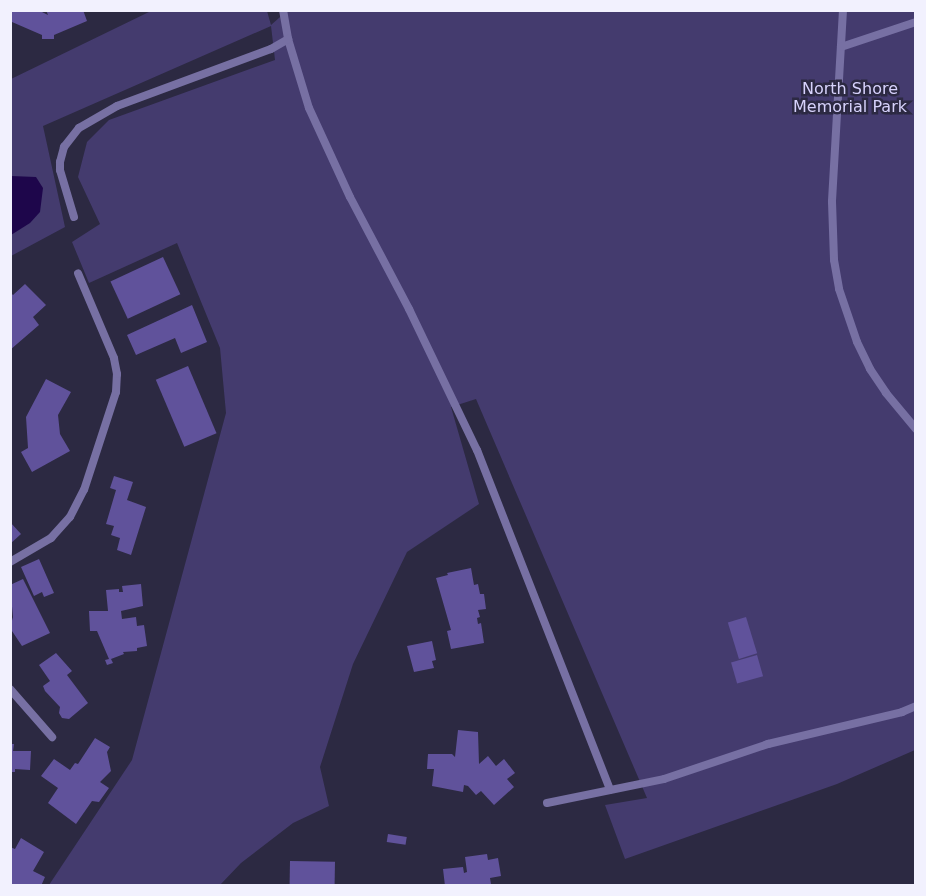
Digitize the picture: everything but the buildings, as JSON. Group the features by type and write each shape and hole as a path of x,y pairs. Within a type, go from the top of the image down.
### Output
{"lane":[{"path":"283,10 288,39 314,118 477,450 610,790"},
{"path":"843,10 832,202 834,260 839,289 856,342 886,393 915,429"},
{"path":"841,46 915,22"},
{"path":"74,218 60,170 60,162 64,147 79,128 117,106 271,49 288,39"},
{"path":"10,562 51,538 70,517 84,490 116,392 117,374 114,358 78,273"},
{"path":"10,689 52,737"},
{"path":"547,803 664,779 768,744 902,712 915,706"}],"green space":[{"name":"North Shore Memorial Park","path":"288,10 915,11 915,750 837,784 625,859 605,805 647,798 476,399 451,407 479,504 407,552 353,664 320,767 329,806 293,823 241,863 220,885 49,885 132,760 226,413 220,348 177,243 89,283 72,242 100,224 78,177 87,142 109,120 275,60 271,26 43,126 65,227 11,256 11,79 151,11 267,11 271,25"}],"shaded area":[{"path":"11,176 36,177 43,188 40,212 30,223 11,235"}]}
